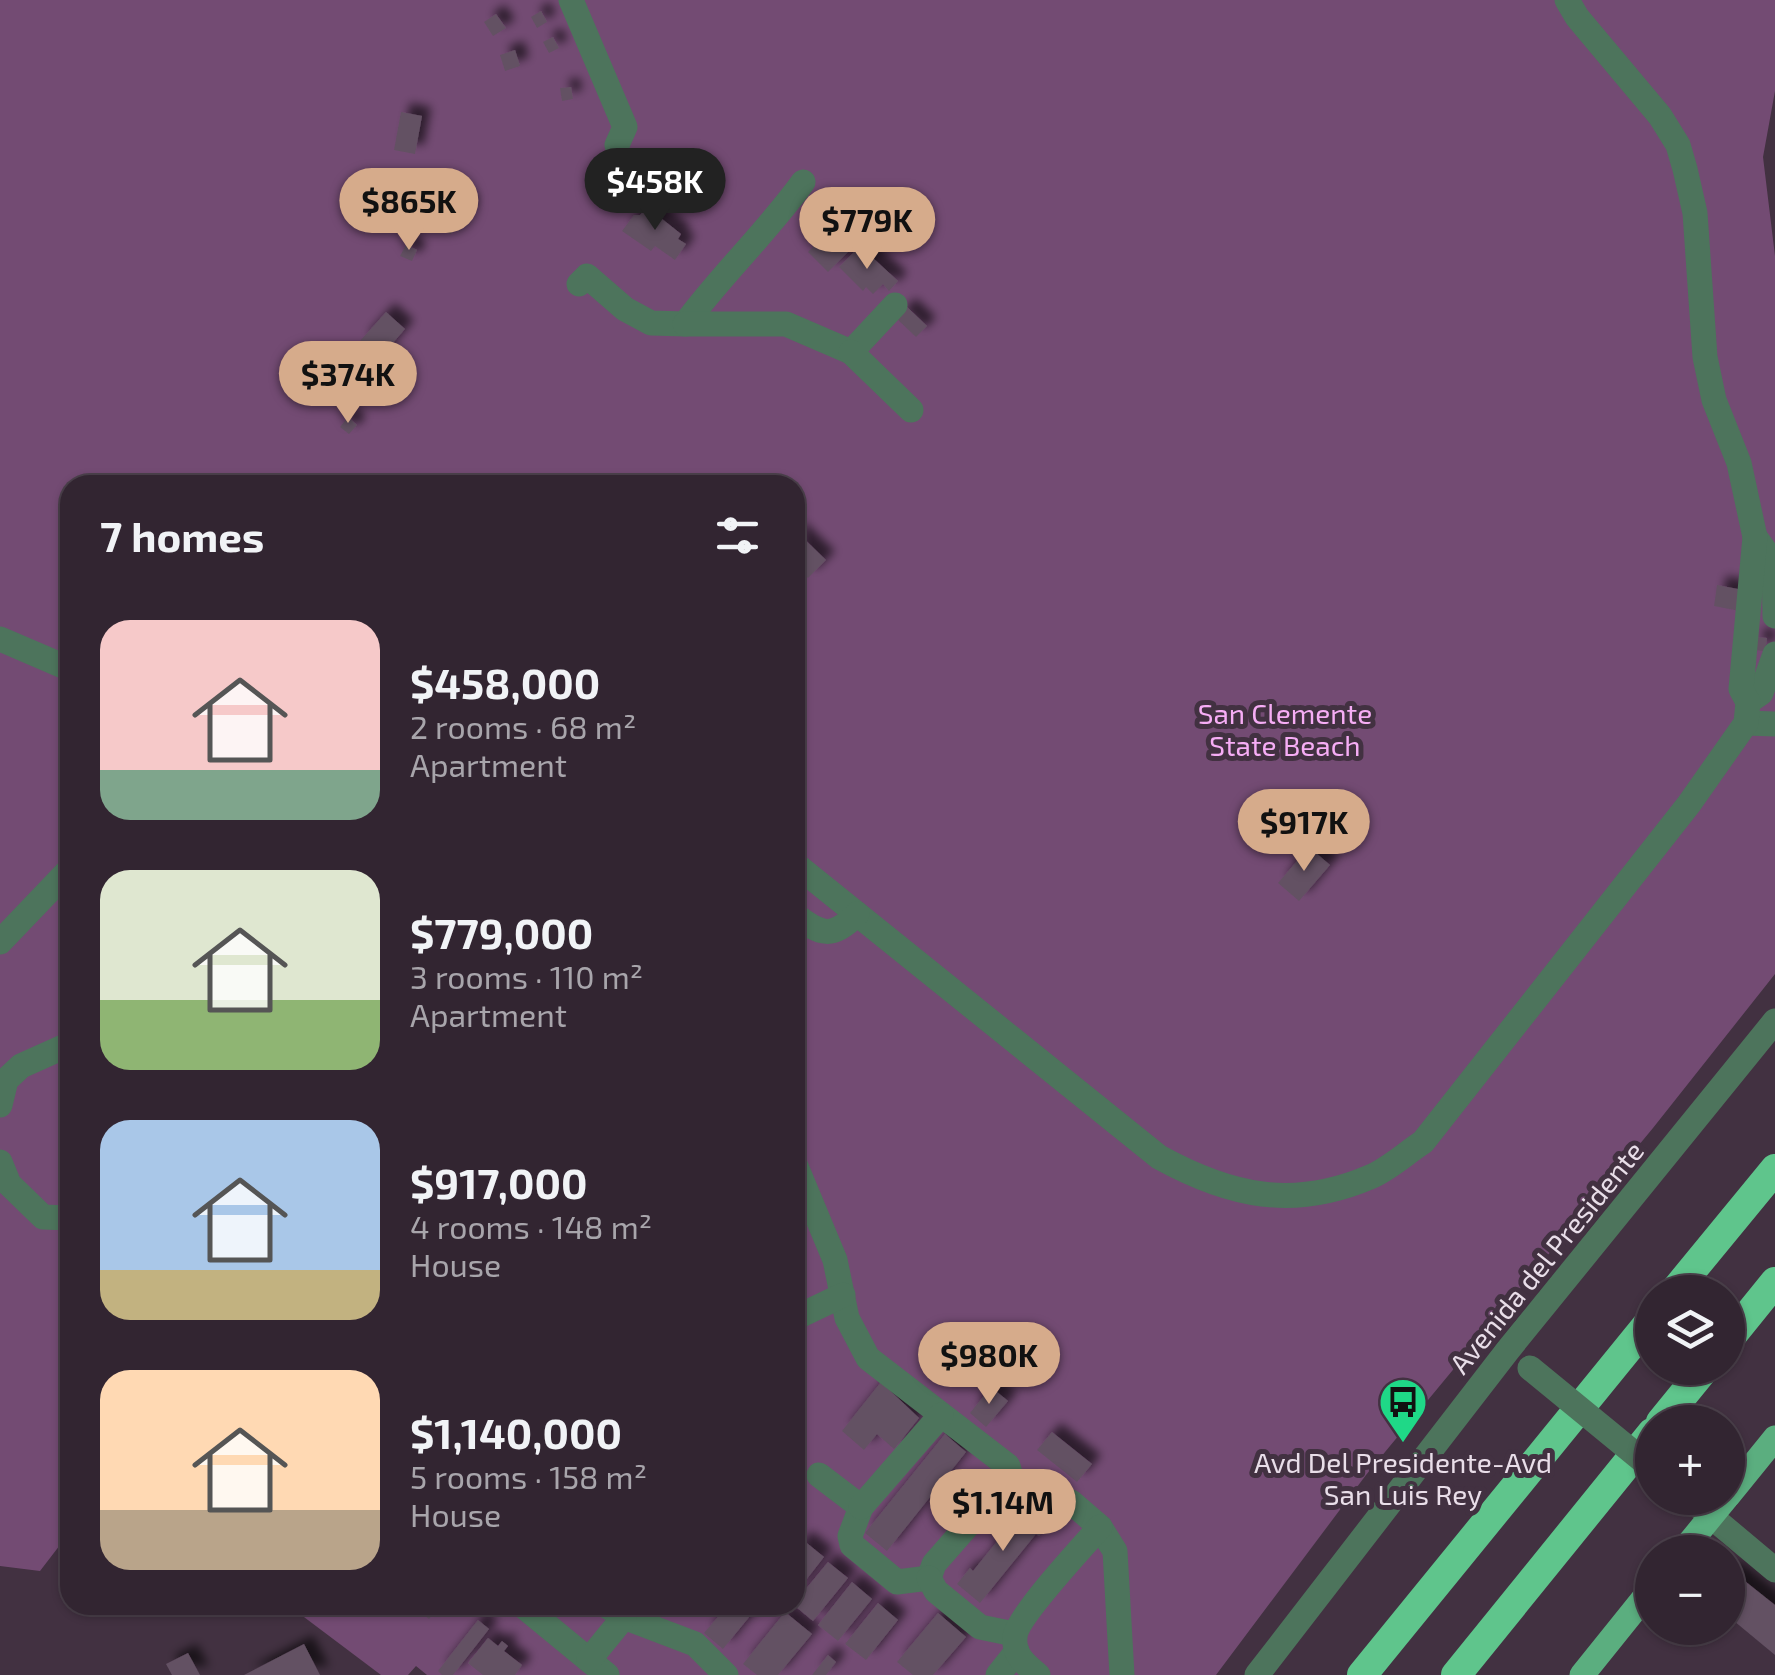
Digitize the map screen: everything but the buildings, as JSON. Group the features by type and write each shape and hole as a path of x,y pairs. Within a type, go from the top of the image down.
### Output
{"highway":[{"path":"1688,1275 1775,1169"},
{"path":"1745,1319 1775,1282"},
{"path":"1362,1675 1635,1340"},
{"path":"1675,1405 1692,1385"},
{"path":"1456,1675 1635,1454"}],"main road":[{"path":"1745,1475 1775,1438"},
{"path":"1696,1535 1712,1515"},
{"path":"1582,1675 1635,1609"}],"street":[{"path":"571,0 624,127 617,145"},
{"path":"1567,0 1660,116 1678,145 1696,213 1705,357 1714,400 1740,463 1755,537 1741,689 1747,712"},
{"path":"686,324 803,182"},
{"path":"580,284 587,276 626,309 652,323 786,324 852,352 911,410"},
{"path":"852,352 894,305"},
{"path":"1755,537 1775,563 1775,616"},
{"path":"0,639 60,665"},
{"path":"805,872 1159,1158 1201,1180 1228,1188 1285,1195 1318,1193 1373,1176 1423,1142 1689,804 1761,693 1775,654"},
{"path":"1747,712 1775,724"},
{"path":"0,942 60,880"},
{"path":"805,923 816,931 832,932 843,928 857,914"},
{"name":"Avenida del Presidente","path":"1258,1675 1508,1350 1775,1022"},
{"path":"0,1105 6,1080 21,1066 60,1048"},
{"path":"0,1162 9,1184 43,1217 60,1218"},
{"path":"805,1188 835,1260 848,1318 868,1358 1008,1466 1011,1476 934,1564 928,1578"},
{"path":"805,1313 843,1295"},
{"path":"1508,1350 1635,1454"},
{"path":"928,1578 897,1582 852,1545 850,1536 861,1508 941,1414"},
{"path":"819,1475 861,1508"},
{"path":"1070,1502 1100,1526 1116,1550 1122,1675"},
{"path":"1731,1515 1775,1570"},
{"path":"998,1675 1026,1615 1100,1526"},
{"path":"928,1578 936,1591 980,1627 1015,1643 1024,1663 1038,1675"},
{"path":"534,1615 598,1668 614,1615"},
{"path":"625,1615 695,1644 726,1675"}],"green space":[{"name":"San Clemente State Beach","path":"0,0 1775,0 1775,91 1763,157 1775,256 1775,974 1366,1475 1216,1675 427,1675 416,1666 408,1675 381,1675 301,1615 805,1615 805,475 60,475 60,1545 40,1571 0,1566"}],"place":[{"name":"Avd Del Presidente-Avd San Luis Rey","path":"1403,1444"}]}
